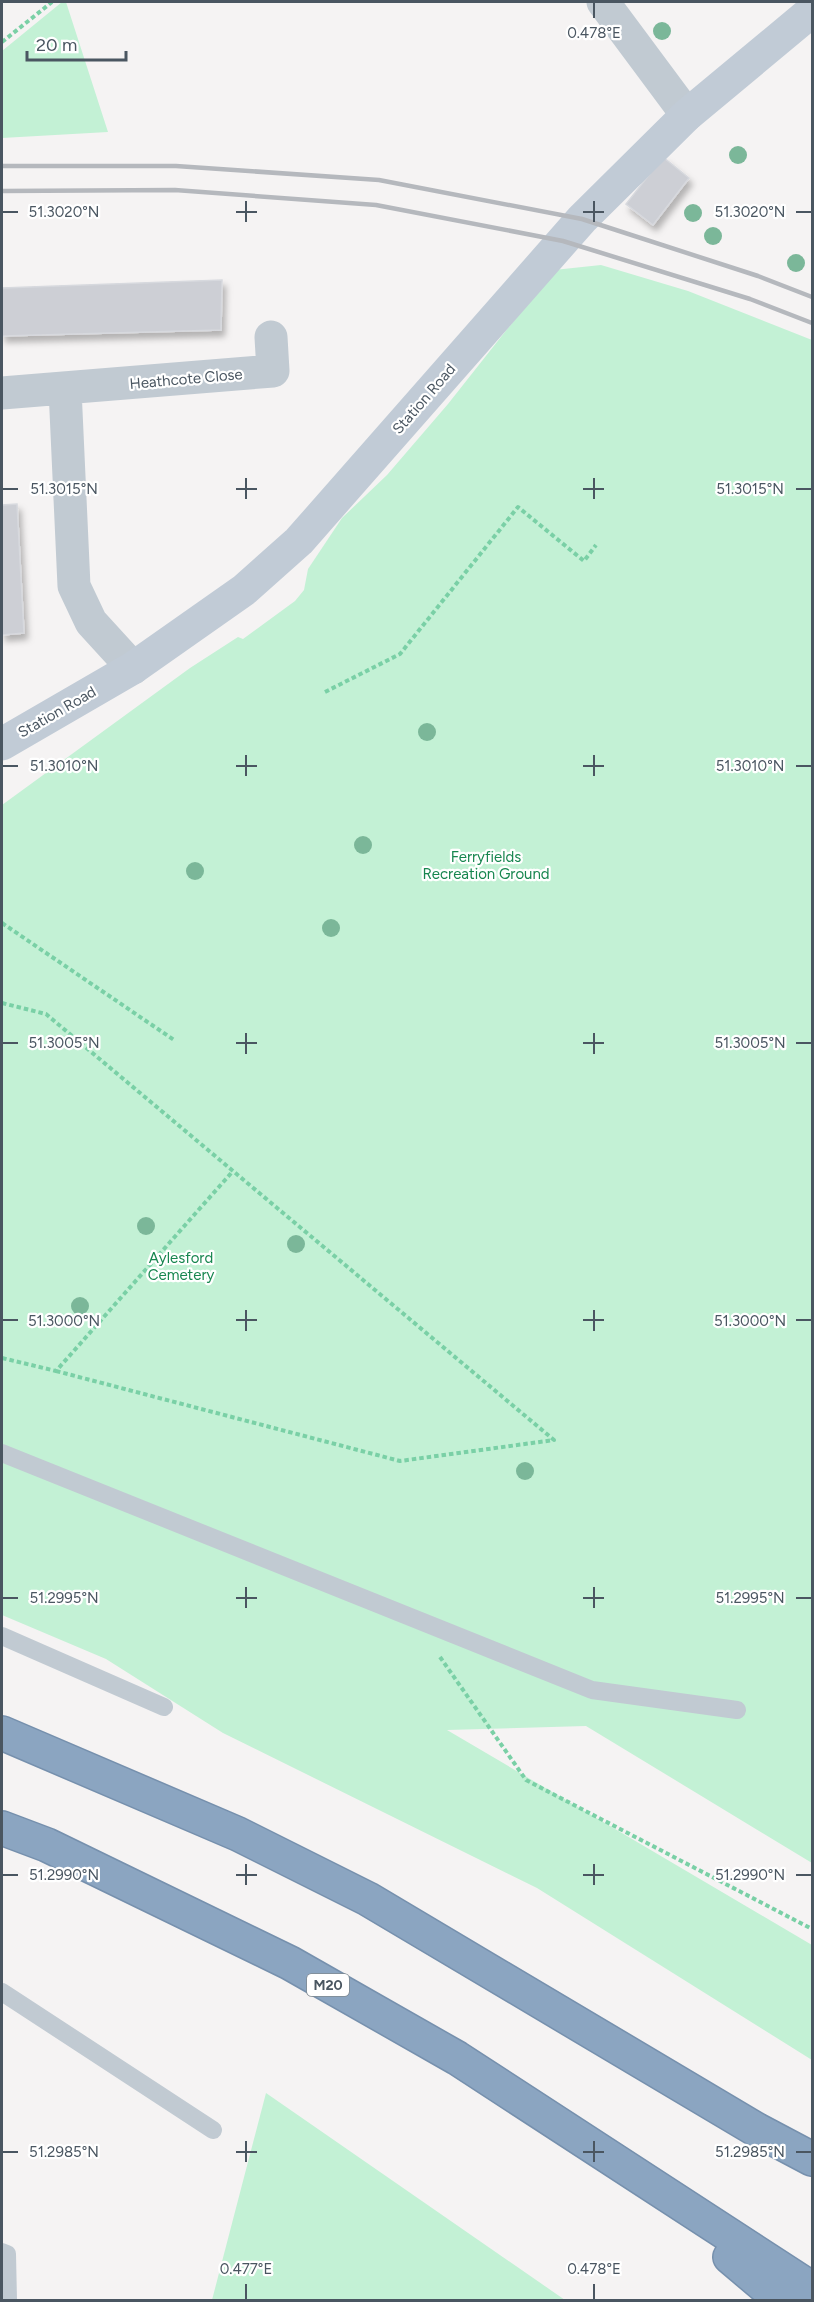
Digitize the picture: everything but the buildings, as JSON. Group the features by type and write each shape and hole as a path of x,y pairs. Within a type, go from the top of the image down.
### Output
{"highway":[{"path":"2,1733 238,1834 368,1899 756,2130 813,2158"},
{"name":"M20","path":"2,1828 47,1845 290,1963 457,2058 813,2289"},
{"path":"756,2130 813,2172"},
{"name":"M20","path":"636,2176 781,2301"}],"street":[{"path":"603,2 687,115"},
{"name":"Station Road","path":"2,744 133,668 244,590 299,541 582,219 687,115 813,11"},
{"name":"Heathcote Close","path":"2,393 273,371 271,337"},
{"path":"65,389 74,586 91,622 133,668"}],"lane":[{"path":"2,1454 592,1690 737,1710"},
{"path":"2,1636 164,1707"},
{"path":"2,1992 213,2130"},
{"path":"2,2252 7,2254 8,2301"}],"path":[{"path":"2,42 52,2"},
{"path":"325,692 400,654 518,507 584,561 596,545"},
{"path":"2,923 174,1040"},
{"path":"2,1003 46,1014 554,1440 400,1461 2,1358"},
{"path":"56,1371 233,1171"},
{"path":"427,1624 430,1644 526,1780 813,1929"}],"green space":[{"path":"62,2 66,2 108,132 2,138 2,51"},
{"path":"601,265 688,291 812,340 812,1863 586,1726 447,1730 812,1945 812,2060 537,1888 223,1733 106,1659 2,1615 2,805 190,668 238,637 243,639 295,601 304,590 308,569 342,518 387,475 448,404 554,270"},
{"path":"266,2093 565,2300 212,2300"}],"railway":[{"path":"2,166 176,166 379,180 582,219 758,276 812,297"},
{"path":"2,191 175,190 376,205 563,241 750,299 812,323"}],"park label":[{"name":"Ferryfields Recreation Ground","path":"486,866"},
{"name":"Aylesford Cemetery","path":"181,1266"}]}
